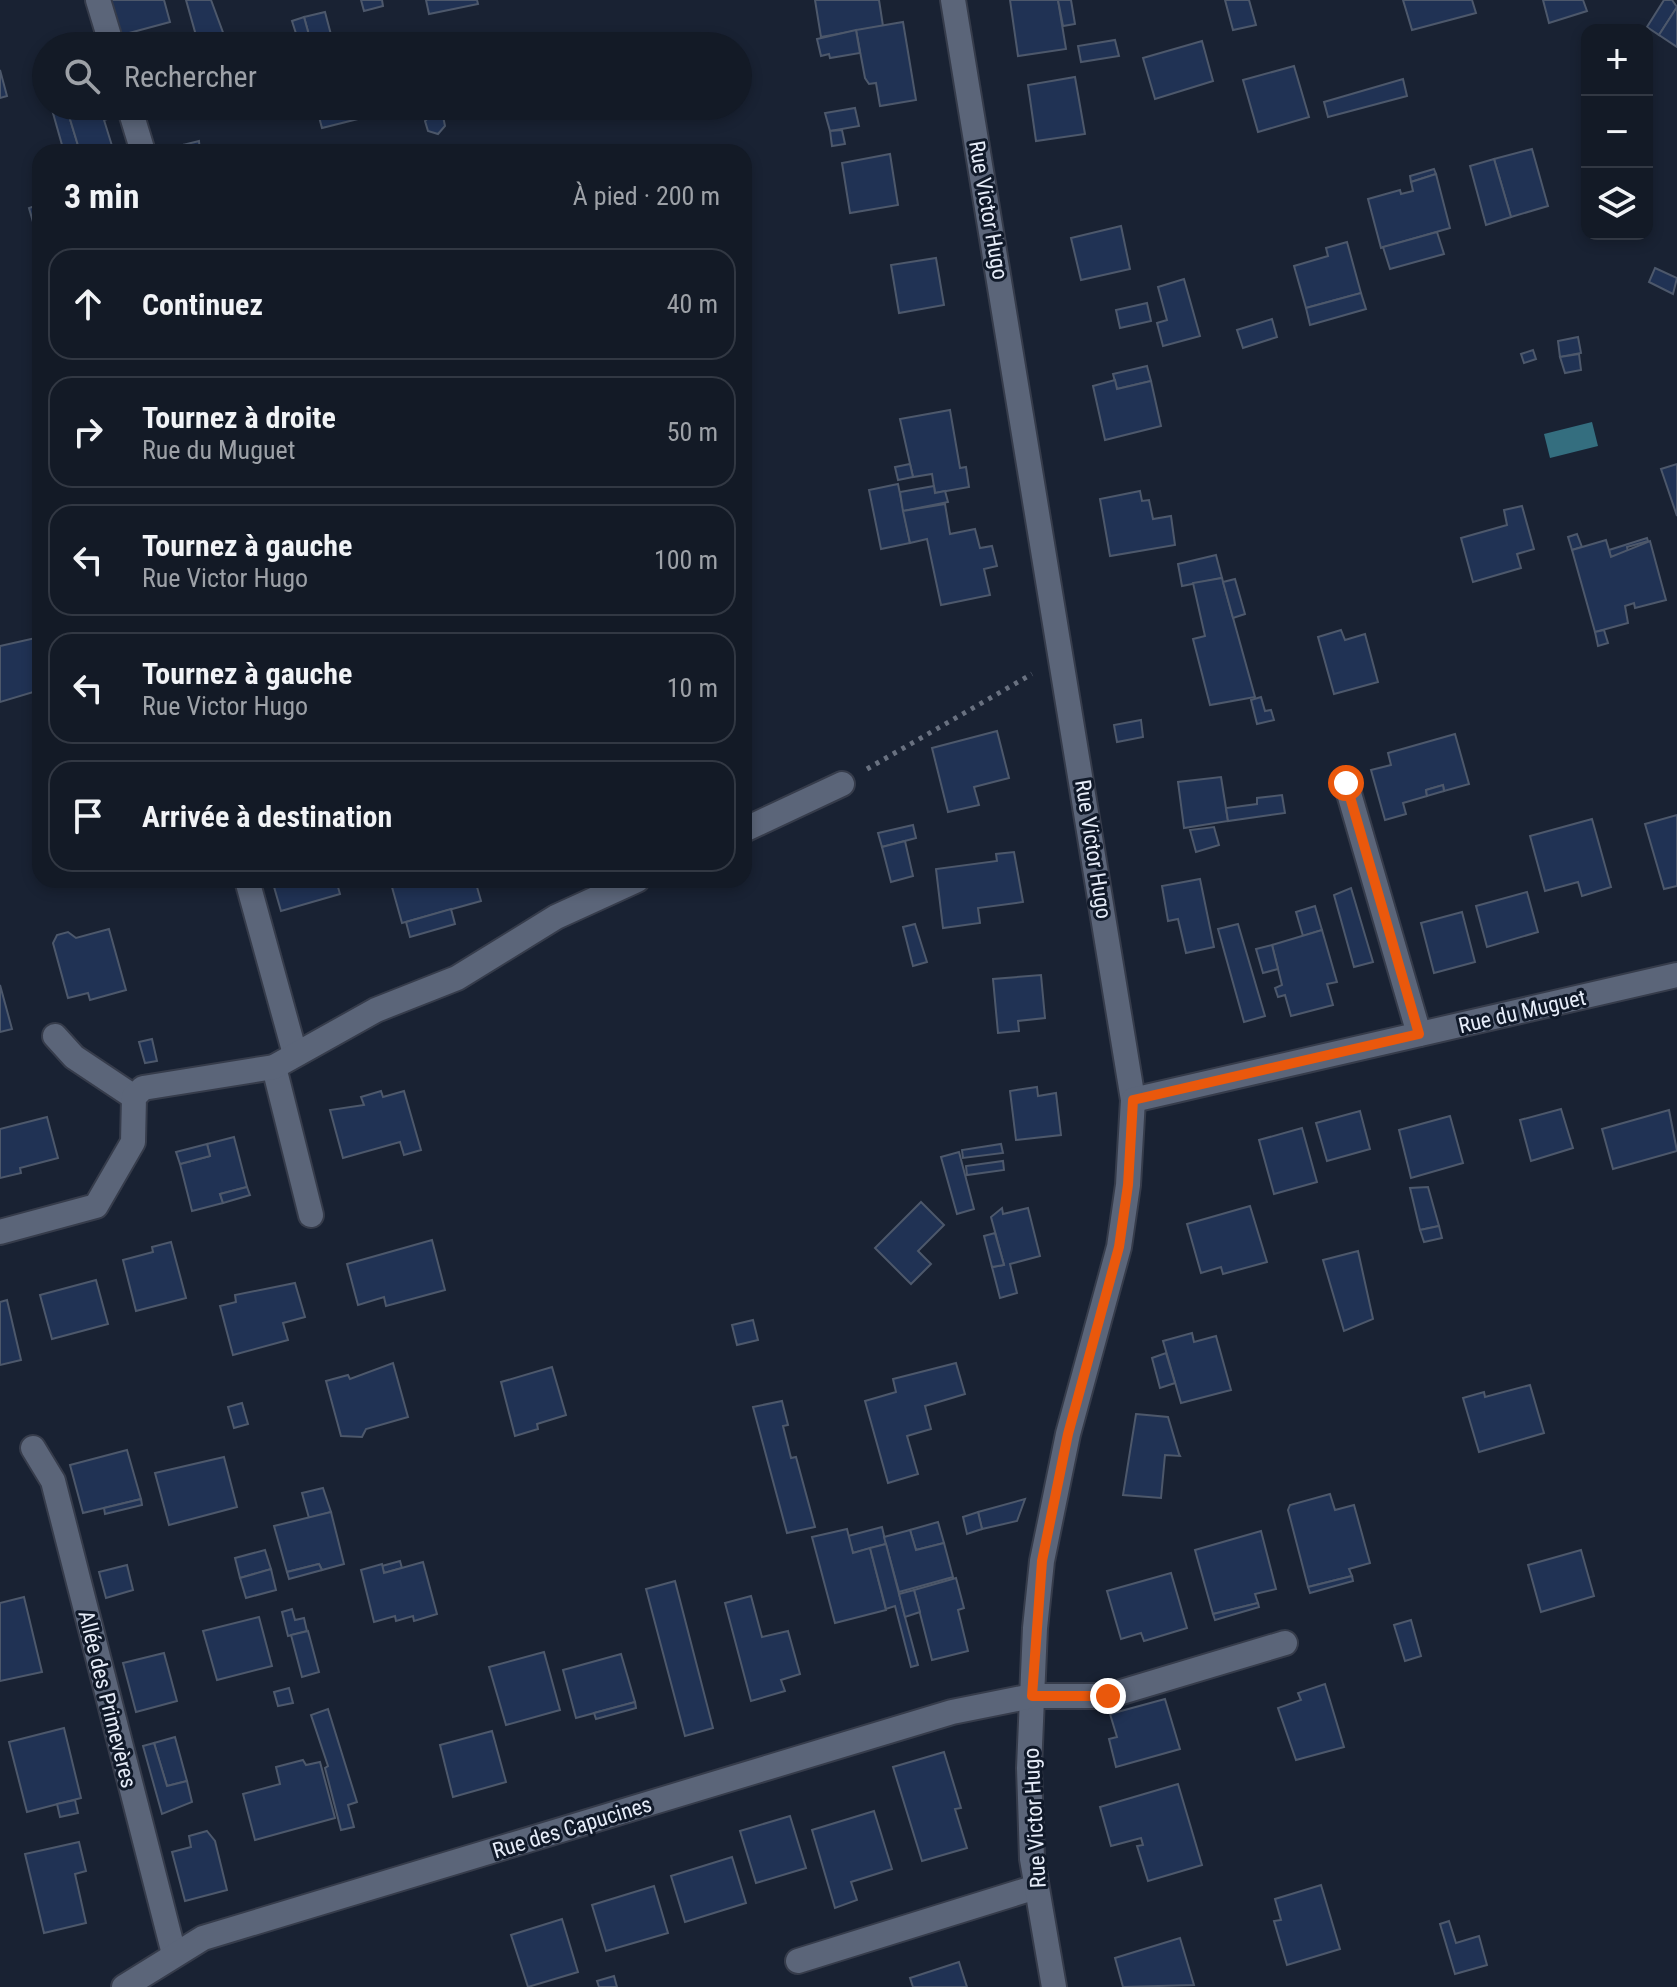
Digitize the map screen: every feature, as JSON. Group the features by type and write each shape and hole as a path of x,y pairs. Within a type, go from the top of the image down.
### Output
{"street":[{"path":"98,0 108,32"},
{"name":"Rue Victor Hugo","path":"953,0 1063,656 1133,1100 1128,1185 1119,1247 1068,1434 1042,1561 1029,1768 1036,1887 1054,1987"},
{"path":"133,120 141,144"},
{"path":"1346,783 1419,1034"},
{"path":"752,826 842,784"},
{"path":"249,888 285,1060 311,1215"},
{"path":"0,1232 96,1206 133,1142 134,1097 143,1088 285,1060 376,1010 457,978 594,890"},
{"name":"Rue du Muguet","path":"1133,1100 1677,975"},
{"path":"55,1036 74,1057 134,1097"},
{"name":"Allée des Primevères","path":"33,1448 53,1481 174,1954"},
{"path":"1032,1696 1108,1696 1285,1643"},
{"name":"Rue des Capucines","path":"124,1987 203,1938 952,1712 1032,1696"},
{"path":"798,1961 1036,1887"}],"path":[{"path":"842,784 1063,656"}],"water":[{"path":"1592,422 1598,446 1550,458 1544,434"}],"building":[{"path":"108,0 164,0 170,22 133,32 117,32"},
{"path":"186,0 211,0 223,32 195,32"},
{"path":"361,0 382,0 383,6 364,11"},
{"path":"426,0 477,0 478,4 429,14"},
{"path":"815,0 879,0 883,26 821,37"},
{"path":"1010,0 1058,0 1066,49 1018,56"},
{"path":"1058,0 1071,0 1075,24 1063,26"},
{"path":"1225,0 1249,0 1256,25 1233,30"},
{"path":"1403,0 1472,0 1476,13 1412,30"},
{"path":"1543,0 1583,0 1587,11 1549,23"},
{"path":"1664,0 1672,0 1677,7 1659,35 1653,31 1653,24 1649,24"},
{"path":"1677,7 1677,47 1659,35"},
{"path":"325,12 330,32 308,32 304,17"},
{"path":"304,17 308,32 296,32 292,21"},
{"path":"903,22 916,100 880,106 876,83 869,84 865,78 856,30"},
{"path":"856,30 860,53 830,58 829,54 821,56 817,39"},
{"path":"1115,40 1119,56 1081,62 1078,46"},
{"path":"1202,41 1213,81 1155,99 1143,58"},
{"path":"1294,66 1309,117 1258,132 1243,80"},
{"path":"0,70 7,96 0,98"},
{"path":"1075,77 1085,134 1036,141 1028,85"},
{"path":"1403,79 1407,96 1328,117 1324,102"},
{"path":"855,108 859,126 830,131 825,113"},
{"path":"55,120 70,120 78,144 62,144"},
{"path":"70,120 104,120 111,144 78,144"},
{"path":"320,120 354,120 322,128"},
{"path":"444,120 445,126 438,134 428,131 425,121"},
{"path":"842,130 845,144 832,146 830,131"},
{"path":"1532,149 1548,206 1511,217 1494,159"},
{"path":"890,154 898,205 850,213 842,163"},
{"path":"1494,159 1511,217 1486,225 1470,166"},
{"path":"1434,169 1436,174 1411,182 1410,176"},
{"path":"1436,174 1450,228 1381,248 1368,199 1400,190 1401,194 1413,191 1411,182"},
{"path":"1121,226 1130,269 1081,280 1071,238"},
{"path":"1437,232 1444,254 1390,269 1383,247"},
{"path":"1347,242 1361,293 1306,308 1294,266 1328,256 1326,248"},
{"path":"936,258 944,305 899,313 891,265"},
{"path":"1655,268 1677,278 1673,294 1649,282"},
{"path":"1184,279 1200,336 1163,346 1157,323 1167,320 1158,287"},
{"path":"1361,293 1366,309 1310,325 1306,308"},
{"path":"1147,303 1151,321 1120,328 1116,310"},
{"path":"1272,319 1277,337 1243,348 1237,330"},
{"path":"1578,337 1581,353 1560,357 1558,341"},
{"path":"1533,350 1536,359 1524,363 1521,354"},
{"path":"1579,354 1581,370 1565,373 1560,357"},
{"path":"1147,366 1151,381 1117,389 1113,374"},
{"path":"1115,380 1117,389 1151,381 1161,426 1105,440 1093,386"},
{"path":"950,410 960,468 966,467 969,487 935,493 932,474 913,477 900,419"},
{"path":"910,464 913,477 898,480 895,467"},
{"path":"1677,464 1677,516 1661,469"},
{"path":"898,484 910,543 881,549 869,490"},
{"path":"934,486 935,493 945,491 948,502 903,511 900,492"},
{"path":"1140,491 1142,501 1149,500 1153,519 1171,516 1175,545 1110,556 1100,499"},
{"path":"945,504 950,534 975,529 980,548 992,546 997,566 984,569 990,595 941,605 927,539 910,543 903,511"},
{"path":"1522,506 1534,549 1517,554 1521,568 1473,582 1461,538 1507,525 1504,510"},
{"path":"1577,534 1582,547 1572,550 1568,537"},
{"path":"1647,538 1648,541 1627,547 1628,552 1611,557 1609,550"},
{"path":"1606,540 1611,557 1650,541 1666,600 1635,608 1634,603 1625,606 1628,623 1595,632 1572,550"},
{"path":"1216,555 1222,578 1182,586 1178,564"},
{"path":"1222,578 1255,697 1210,705 1193,639 1205,636 1193,583"},
{"path":"1235,579 1245,614 1233,618 1223,582"},
{"path":"1341,630 1345,640 1365,634 1378,682 1334,694 1318,637"},
{"path":"1604,630 1608,643 1598,646 1595,632"},
{"path":"32,639 32,692 0,702 0,646"},
{"path":"1261,697 1265,711 1271,710 1274,720 1257,724 1251,700"},
{"path":"1141,720 1143,737 1117,742 1114,725"},
{"path":"997,731 1009,778 974,787 979,805 948,812 932,748"},
{"path":"1455,734 1469,784 1444,791 1443,785 1426,790 1427,796 1403,803 1406,814 1385,820 1371,770 1391,765 1388,753"},
{"path":"1221,777 1228,821 1184,828 1178,782"},
{"path":"1443,785 1444,791 1427,796 1426,790"},
{"path":"1282,795 1285,813 1228,821 1226,808 1257,804 1257,798"},
{"path":"1677,815 1677,886 1664,889 1645,824"},
{"path":"1592,819 1611,887 1582,896 1578,882 1545,891 1530,836"},
{"path":"913,825 916,838 882,847 878,833"},
{"path":"1214,827 1219,845 1196,852 1190,830"},
{"path":"905,841 913,876 891,882 882,847"},
{"path":"1014,852 1023,902 978,908 980,923 943,928 936,869 997,861 996,854"},
{"path":"1200,879 1214,947 1186,953 1178,919 1168,921 1162,886"},
{"path":"274,888 338,888 340,894 281,911"},
{"path":"392,888 477,888 481,901 402,923"},
{"path":"1351,888 1373,962 1354,967 1334,895"},
{"path":"1527,892 1538,932 1487,947 1476,906"},
{"path":"1315,906 1322,930 1303,936 1296,912"},
{"path":"451,909 455,924 410,937 406,922"},
{"path":"1462,912 1475,962 1434,973 1421,923"},
{"path":"915,924 927,962 913,966 903,927"},
{"path":"1238,924 1265,1016 1244,1022 1218,929"},
{"path":"109,929 126,990 90,1000 88,993 68,998 53,943 57,935 68,932 76,938"},
{"path":"1322,930 1337,982 1327,984 1333,1005 1291,1016 1285,995 1278,997 1275,988 1282,985 1272,945"},
{"path":"1272,945 1278,969 1263,973 1256,949"},
{"path":"1041,975 1045,1018 1018,1021 1019,1031 998,1033 993,979"},
{"path":"0,985 12,1029 0,1032"},
{"path":"152,1039 157,1061 145,1063 139,1042"},
{"path":"1037,1087 1038,1096 1056,1093 1061,1135 1016,1140 1010,1091"},
{"path":"381,1091 383,1097 404,1091 421,1150 404,1155 400,1142 343,1158 330,1110 364,1105 361,1097"},
{"path":"1561,1109 1573,1148 1531,1161 1520,1120"},
{"path":"1669,1110 1677,1151 1613,1169 1602,1129"},
{"path":"1360,1111 1370,1149 1327,1161 1316,1123"},
{"path":"1450,1116 1463,1163 1411,1178 1399,1130"},
{"path":"47,1117 58,1158 20,1168 21,1173 0,1178 0,1129"},
{"path":"1302,1128 1317,1182 1274,1194 1259,1140"},
{"path":"234,1137 247,1187 220,1194 223,1203 192,1211 180,1164 210,1156 207,1144"},
{"path":"207,1144 210,1156 180,1164 176,1152"},
{"path":"1001,1144 1003,1153 963,1158 962,1150"},
{"path":"959,1152 974,1209 957,1214 941,1157"},
{"path":"1003,1161 1004,1170 967,1175 966,1166"},
{"path":"247,1187 250,1195 223,1203 220,1194"},
{"path":"1428,1187 1439,1226 1420,1230 1410,1188"},
{"path":"921,1202 944,1225 918,1251 931,1264 911,1284 875,1248"},
{"path":"1250,1206 1267,1262 1223,1274 1221,1267 1201,1273 1187,1224"},
{"path":"1002,1208 1003,1214 1028,1208 1040,1256 1010,1264 1017,1293 1000,1298 992,1267 1004,1265 991,1217"},
{"path":"1439,1226 1442,1238 1424,1242 1420,1230"},
{"path":"995,1233 1004,1265 992,1267 984,1236"},
{"path":"432,1240 445,1290 386,1306 384,1297 358,1305 347,1264"},
{"path":"171,1242 186,1298 136,1311 123,1260 153,1252 152,1247"},
{"path":"1358,1251 1373,1319 1344,1331 1323,1260"},
{"path":"96,1280 108,1324 52,1339 40,1295"},
{"path":"295,1283 305,1317 283,1323 288,1340 233,1355 220,1306 236,1302 235,1295"},
{"path":"7,1300 21,1360 0,1365 0,1302"},
{"path":"753,1320 758,1340 737,1345 732,1325"},
{"path":"1192,1333 1194,1342 1216,1336 1231,1390 1181,1403 1163,1341"},
{"path":"1166,1353 1175,1383 1160,1388 1152,1358"},
{"path":"393,1363 408,1417 366,1429 362,1437 341,1436 326,1381 348,1375 350,1379"},
{"path":"956,1363 965,1394 925,1406 931,1429 907,1436 918,1474 888,1483 865,1401 896,1392 893,1379"},
{"path":"552,1367 566,1415 537,1424 538,1429 515,1436 501,1382"},
{"path":"1530,1385 1544,1433 1479,1452 1463,1398 1484,1392 1485,1397"},
{"path":"782,1401 788,1425 783,1426 791,1458 796,1457 815,1527 787,1533 753,1407"},
{"path":"242,1403 248,1424 234,1428 228,1407"},
{"path":"1136,1414 1168,1417 1180,1456 1165,1455 1161,1498 1123,1495"},
{"path":"127,1450 141,1499 83,1513 70,1465"},
{"path":"224,1457 237,1507 169,1525 155,1473"},
{"path":"323,1488 331,1512 309,1518 302,1493"},
{"path":"1330,1494 1335,1510 1354,1505 1370,1563 1349,1569 1352,1576 1308,1587 1288,1510 1290,1505"},
{"path":"141,1499 142,1505 105,1514 104,1508"},
{"path":"1025,1499 1017,1521 982,1529 978,1512"},
{"path":"331,1512 344,1564 322,1570 319,1564 287,1572 274,1526"},
{"path":"978,1512 982,1529 967,1534 963,1517"},
{"path":"938,1522 944,1543 916,1550 910,1530"},
{"path":"882,1527 886,1544 853,1553 848,1536"},
{"path":"847,1529 853,1553 870,1548 886,1610 835,1623 812,1537"},
{"path":"910,1530 916,1550 944,1543 953,1577 899,1592 884,1537"},
{"path":"1261,1531 1276,1589 1255,1594 1258,1603 1213,1614 1195,1550"},
{"path":"886,1544 918,1665 911,1667 895,1606 886,1609 870,1548"},
{"path":"265,1550 271,1569 240,1578 235,1558"},
{"path":"1581,1550 1594,1596 1541,1612 1528,1565"},
{"path":"400,1561 402,1568 384,1573 382,1566"},
{"path":"423,1562 437,1614 414,1621 413,1616 396,1621 395,1616 374,1622 361,1570 382,1564 384,1573"},
{"path":"319,1564 322,1570 289,1579 287,1572"},
{"path":"127,1565 133,1590 106,1598 99,1572"},
{"path":"271,1569 276,1590 246,1598 240,1578"},
{"path":"1171,1573 1187,1628 1144,1641 1141,1633 1121,1639 1107,1591"},
{"path":"1352,1576 1353,1581 1310,1593 1308,1587"},
{"path":"956,1578 964,1608 958,1610 968,1651 932,1660 914,1590"},
{"path":"675,1581 713,1728 685,1736 646,1589"},
{"path":"914,1590 920,1612 905,1617 899,1594"},
{"path":"751,1596 762,1637 788,1631 800,1674 781,1680 785,1691 751,1701 725,1603"},
{"path":"24,1597 42,1672 0,1681 0,1603"},
{"path":"1258,1603 1259,1607 1215,1620 1213,1614"},
{"path":"292,1609 295,1620 304,1618 307,1631 288,1636 282,1612"},
{"path":"259,1617 272,1666 217,1680 203,1631"},
{"path":"1411,1620 1421,1656 1405,1661 1394,1625"},
{"path":"308,1631 319,1672 302,1677 291,1635"},
{"path":"544,1652 560,1710 506,1725 489,1667"},
{"path":"164,1653 177,1701 136,1712 123,1663"},
{"path":"621,1654 635,1702 576,1718 563,1670"},
{"path":"1325,1684 1344,1747 1296,1760 1278,1708 1301,1700 1298,1693"},
{"path":"289,1688 293,1703 278,1706 274,1692"},
{"path":"1165,1699 1180,1749 1116,1767 1109,1739 1117,1737 1110,1714"},
{"path":"635,1702 636,1708 596,1719 594,1713"},
{"path":"328,1709 357,1802 348,1805 354,1827 341,1830 325,1768 328,1766 311,1715"},
{"path":"64,1728 81,1798 27,1812 9,1742"},
{"path":"492,1731 506,1782 453,1797 440,1745"},
{"path":"175,1737 187,1781 167,1786 154,1743"},
{"path":"154,1743 167,1786 187,1781 192,1802 162,1814 143,1746"},
{"path":"944,1752 961,1808 955,1809 967,1848 922,1861 893,1767"},
{"path":"303,1760 306,1765 320,1762 335,1818 255,1840 243,1794 280,1784 276,1767"},
{"path":"1178,1784 1202,1865 1148,1881 1137,1846 1143,1845 1141,1838 1111,1846 1100,1807"},
{"path":"75,1800 78,1813 60,1817 57,1804"},
{"path":"874,1811 892,1869 851,1882 857,1900 835,1908 812,1830"},
{"path":"790,1816 806,1868 756,1883 740,1831"},
{"path":"207,1831 215,1841 227,1890 185,1901 172,1852 191,1847 189,1836"},
{"path":"79,1842 86,1871 75,1874 86,1923 44,1933 25,1854"},
{"path":"732,1857 746,1903 685,1922 671,1876"},
{"path":"1321,1885 1340,1949 1287,1965 1274,1921 1281,1920 1275,1899"},
{"path":"654,1886 668,1933 606,1951 592,1905"},
{"path":"562,1919 578,1972 528,1987 511,1935"},
{"path":"1449,1921 1456,1943 1479,1936 1487,1965 1455,1974 1440,1924"},
{"path":"1180,1938 1194,1985 1123,1987 1115,1958"},
{"path":"959,1962 967,1987 913,1987 910,1978"},
{"path":"614,1976 617,1987 599,1987 597,1981"}],"route":[{"path":"1108,1696 1032,1696 1042,1561 1068,1434 1119,1247 1128,1185 1133,1100 1419,1034 1346,783"}]}
